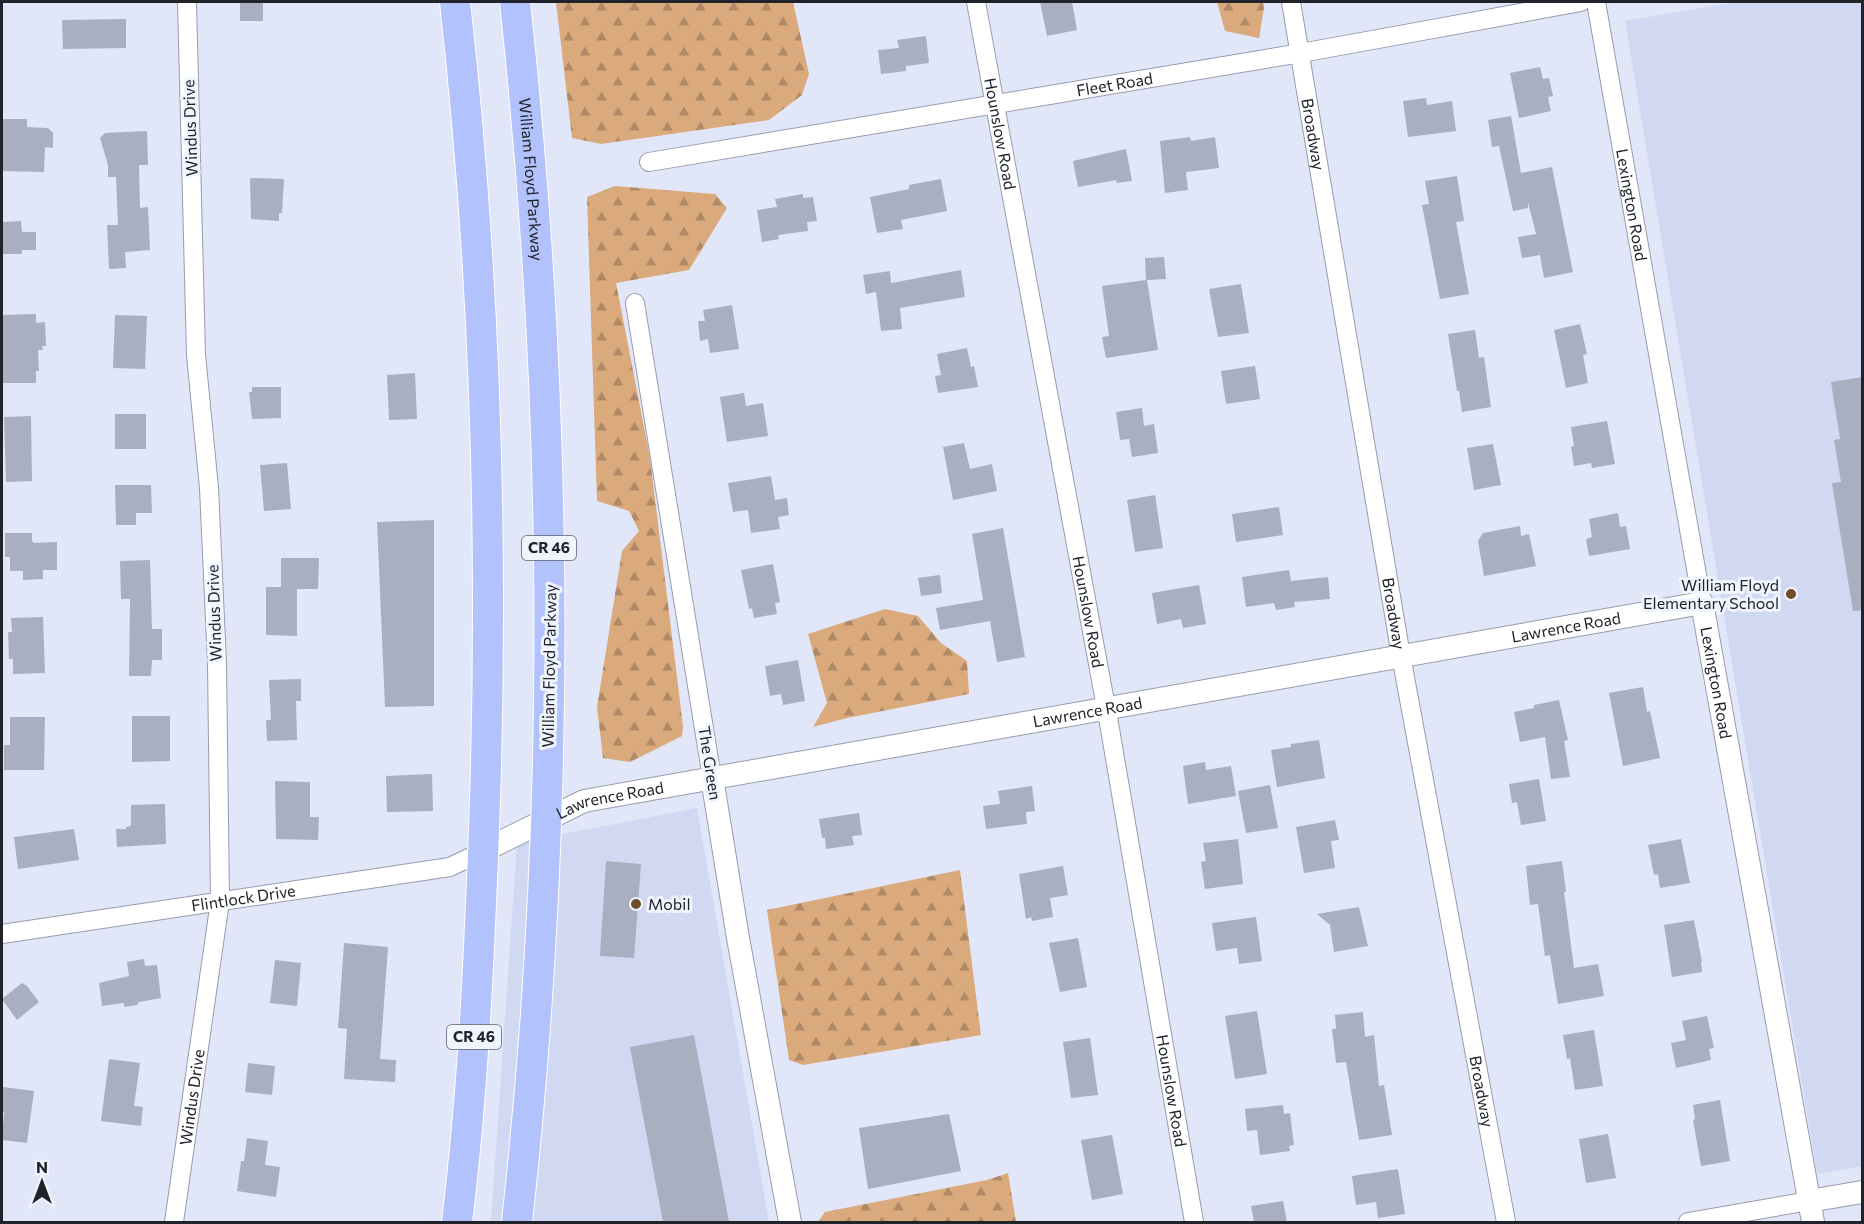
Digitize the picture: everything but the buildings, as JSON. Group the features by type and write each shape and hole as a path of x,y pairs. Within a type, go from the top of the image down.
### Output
{"highway":[{"name":"CR 46","path":"455,2 470,155 486,422 489,607 483,851 475,1030 457,1222"},
{"name":"William Floyd Parkway","path":"515,2 539,266 550,578 546,819 529,1096 517,1222"}],"street":[{"name":"Windus Drive","path":"174,1222 220,901 217,663 209,488 196,355 187,2"},
{"name":"Hounslow Road","path":"976,2 1106,707 1194,1222"},
{"name":"Broadway","path":"1292,2 1401,656 1506,1222"},
{"name":"Fleet Road","path":"649,162 1301,53 1581,2"},
{"name":"Lexington Road","path":"1596,2 1811,1212"},
{"name":"The Green","path":"635,303 742,961 790,1222"},
{"name":"Lawrence Road","path":"483,851 584,801 1702,603"},
{"name":"Flintlock Drive","path":"2,934 450,867 483,851"},
{"path":"1688,1222 1811,1212 1863,1192"}],"shaded area":[{"name":"William Floyd Elementary School","path":"1736,2 1862,2 1862,1166 1817,1174 1625,21"},
{"path":"697,808 769,1222 491,1222 517,843"}],"green space":[{"path":"556,2 793,2 809,74 802,95 769,120 601,144 572,138"},
{"path":"1217,2 1263,2 1259,38 1225,31"},
{"path":"615,186 715,194 727,208 689,270 616,283 650,458 683,726 682,736 630,762 603,758 597,707 622,551 639,531 629,511 597,501 587,197"},
{"path":"885,609 918,616 941,643 967,661 969,694 813,727 827,703 808,634"},
{"path":"960,870 981,1035 803,1065 789,1060 767,910"},
{"path":"1008,1173 1016,1222 818,1222 825,1212 987,1180"}],"place":[{"name":"William Floyd Elementary School","path":"1791,594"},
{"name":"Mobil","path":"636,904"}]}
